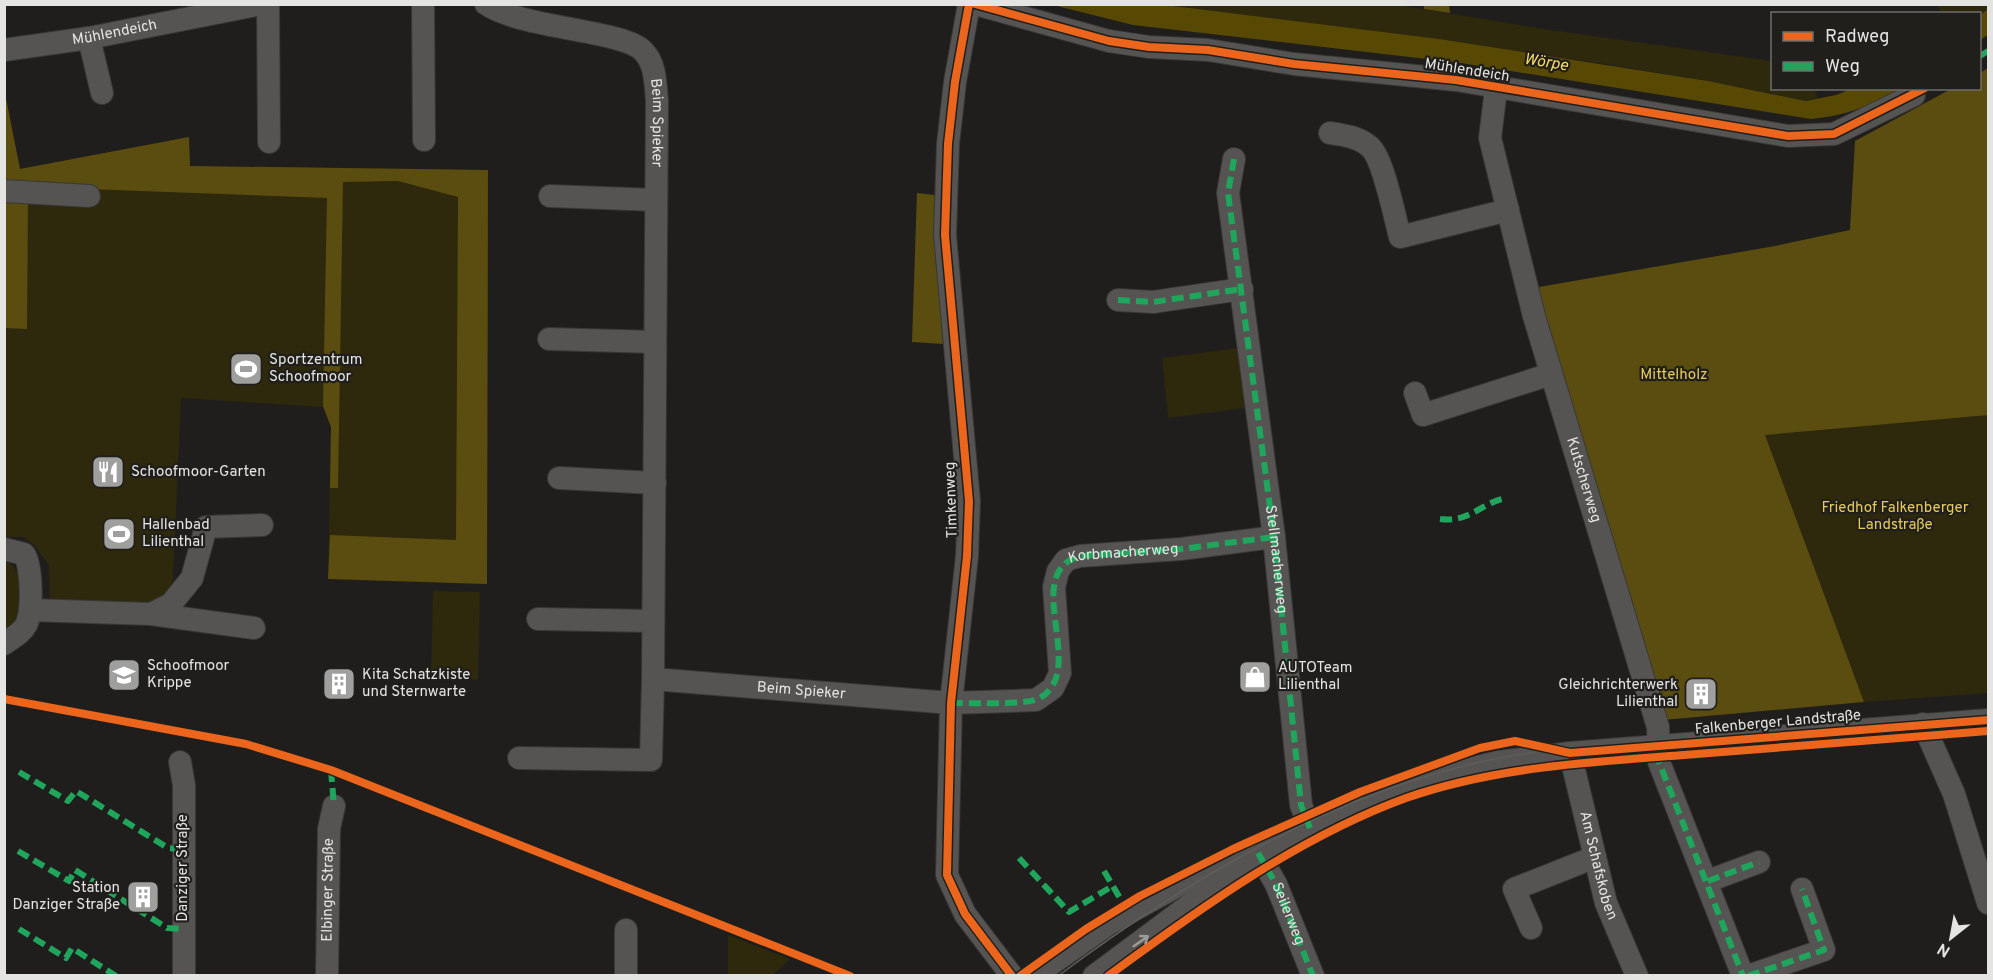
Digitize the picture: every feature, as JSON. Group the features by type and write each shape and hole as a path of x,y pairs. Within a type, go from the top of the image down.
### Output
{"street":[{"name":"Mühlendeich","path":"4,50 89,38 261,4"},
{"path":"268,4 269,142"},
{"path":"423,4 424,140"},
{"name":"Beim Spieker","path":"486,4 499,14 535,24 615,38 643,50 654,69 656,90 655,483 651,760 519,758"},
{"name":"Timkenweg","path":"969,4 955,82 949,134 945,235 969,501 967,556 951,703 947,875 965,914 1012,975"},
{"name":"Mühlendeich","path":"975,4 1109,40 1149,47 1208,50 1294,64 1456,80 1496,89 1788,136 1834,134 1914,95"},
{"path":"89,38 102,93"},
{"name":"Kutscherweg","path":"1496,89 1490,138 1551,374 1658,728 1659,748"},
{"path":"1330,133 1353,137 1371,148 1382,171 1400,237 1508,210"},
{"name":"Stellmacherweg","path":"1234,159 1228,193 1274,537 1301,805 1310,828"},
{"path":"4,191 89,196"},
{"path":"550,196 656,200"},
{"path":"1118,300 1153,302 1242,289"},
{"path":"549,339 655,342"},
{"path":"1415,393 1423,415 1551,374"},
{"path":"559,478 655,483"},
{"path":"151,614 171,604 192,578 206,527 262,525"},
{"name":"Korbmacherweg","path":"951,703 1036,700 1053,688 1060,673 1054,587 1058,571 1066,560 1080,556 1181,549 1274,537"},
{"path":"4,549 20,552 27,559 30,610 24,628 4,644"},
{"path":"30,610 151,614 254,628"},
{"path":"538,619 653,621"},
{"name":"Beim Spieker","path":"653,679 951,703"},
{"name":"Falkenberger Landstraße","path":"1034,975 1110,923 1164,891 1212,867 1258,853 1375,799 1436,777 1498,762 1570,753 1659,748 1989,720"},
{"path":"1923,724 1954,794 1989,903"},
{"path":"1659,748 1659,762 1708,881 1743,975"},
{"name":"Am Schafskoben","path":"1570,753 1606,903 1636,975"},
{"name":"Danziger Straße","path":"180,762 184,785 184,975"},
{"name":"Elbinger Straße","path":"327,975 329,829 334,806"},
{"name":"Falkenberger Landstraße","path":"1094,975 1258,853"},
{"name":"Seilerweg","path":"1258,853 1276,884 1313,975"},
{"path":"1531,928 1514,889 1595,857"},
{"path":"1708,881 1759,862"},
{"path":"1748,975 1824,950 1802,889"},
{"path":"626,930 626,975"}],"green space":[{"path":"1165,5 1398,5 1551,30 1771,61 1771,90 1814,90 1818,98 1806,101 1567,58"},
{"path":"1424,5 1449,5 1450,13 1424,9"},
{"path":"1937,5 1988,5 1988,9 1981,14 1981,12 1941,12"},
{"name":"Mittelholz","path":"1988,68 1988,415 1765,435 1864,702 1663,720 1539,287 1775,246 1850,230 1855,141 1949,90 1981,90 1981,72"},
{"name":"Sportzentrum Schoofmoor","path":"4,88 20,169 189,137 190,166 488,170 487,584 328,579 331,427 323,407 181,398 173,578 170,594 156,604 50,603 49,565 34,545 23,537 5,537"},
{"path":"4,88 20,169 189,137 190,166 488,170 487,584 328,579 330,535 456,540 458,197 398,181 343,182 338,488 330,488 331,427 323,406 327,198 5,186"},
{"path":"917,193 935,195 936,254 943,344 912,342"},
{"path":"5,201 28,201 27,329 5,328"},
{"path":"1238,348 1247,408 1168,418 1162,358"},
{"name":"Friedhof Falkenberger Landstraße","path":"1988,414 1988,693 1864,702 1764,434"},
{"path":"5,561 16,570 21,591 19,621 5,634"},
{"path":"433,591 480,592 478,680 431,676"},
{"path":"728,935 790,959 773,975 728,975"}],"water":[{"name":"Wörpe","path":"1053,5 1165,5 1439,39 1708,81 1806,101 1848,90 1898,90 1857,109 1811,119 1461,63 1133,25"},
{"path":"1988,9 1988,35 1981,39 1981,14"}],"tram line":[{"path":"1058,976 1156,908 1261,846 1315,819 1427,776 1485,761 1565,749 1988,715"}],"marked path":[{"path":"1981,55 1988,51"},
{"path":"1234,159 1228,193 1274,537 1301,805 1310,828"},
{"path":"1118,300 1153,302 1242,289"},
{"path":"1440,519 1460,518 1507,498"},
{"path":"951,703 1031,701 1038,699 1052,686 1058,668 1053,602 1055,582 1063,566 1080,556 1181,549 1274,537"},
{"path":"1659,752 1659,762 1743,976"},
{"path":"331,770 334,806"},
{"path":"19,772 68,801 76,791 168,848 183,849"},
{"path":"18,851 69,881 75,870 167,928 183,929"},
{"path":"1258,853 1276,884 1313,976"},
{"path":"1019,858 1069,912 1111,887"},
{"path":"1708,881 1759,862"},
{"path":"1104,871 1124,905"},
{"path":"1748,976 1824,950 1802,889"},
{"path":"19,929 66,958 72,948 116,976"}],"cycle path":[{"path":"969,4 955,82 948,144 945,235 969,501 967,556 951,703 947,875 965,914 1012,976"},
{"path":"975,4 1109,41 1149,47 1208,50 1294,64 1456,80 1788,136 1834,134 1921,90"},
{"path":"4,699 246,744 331,770 850,976"},
{"path":"1020,976 1086,929 1140,896 1233,849 1360,792 1480,748 1515,741 1570,753 1988,720"},
{"path":"1108,976 1178,925 1251,876 1289,854 1366,814 1406,798 1440,788 1508,773 1578,764 1988,731"}],"place":[{"name":"Sportzentrum Schoofmoor","path":"246,369"},
{"name":"Schoofmoor-Garten","path":"108,472"},
{"name":"Hallenbad Lilienthal","path":"119,534"},
{"name":"Schoofmoor Krippe","path":"124,675"},
{"name":"AUTOTeam Lilienthal","path":"1255,677"},
{"name":"Kita Schatzkiste und Sternwarte","path":"339,684"},
{"name":"Gleichrichterwerk Lilienthal","path":"1701,694"},
{"name":"Station Danziger Straße","path":"143,897"}]}
